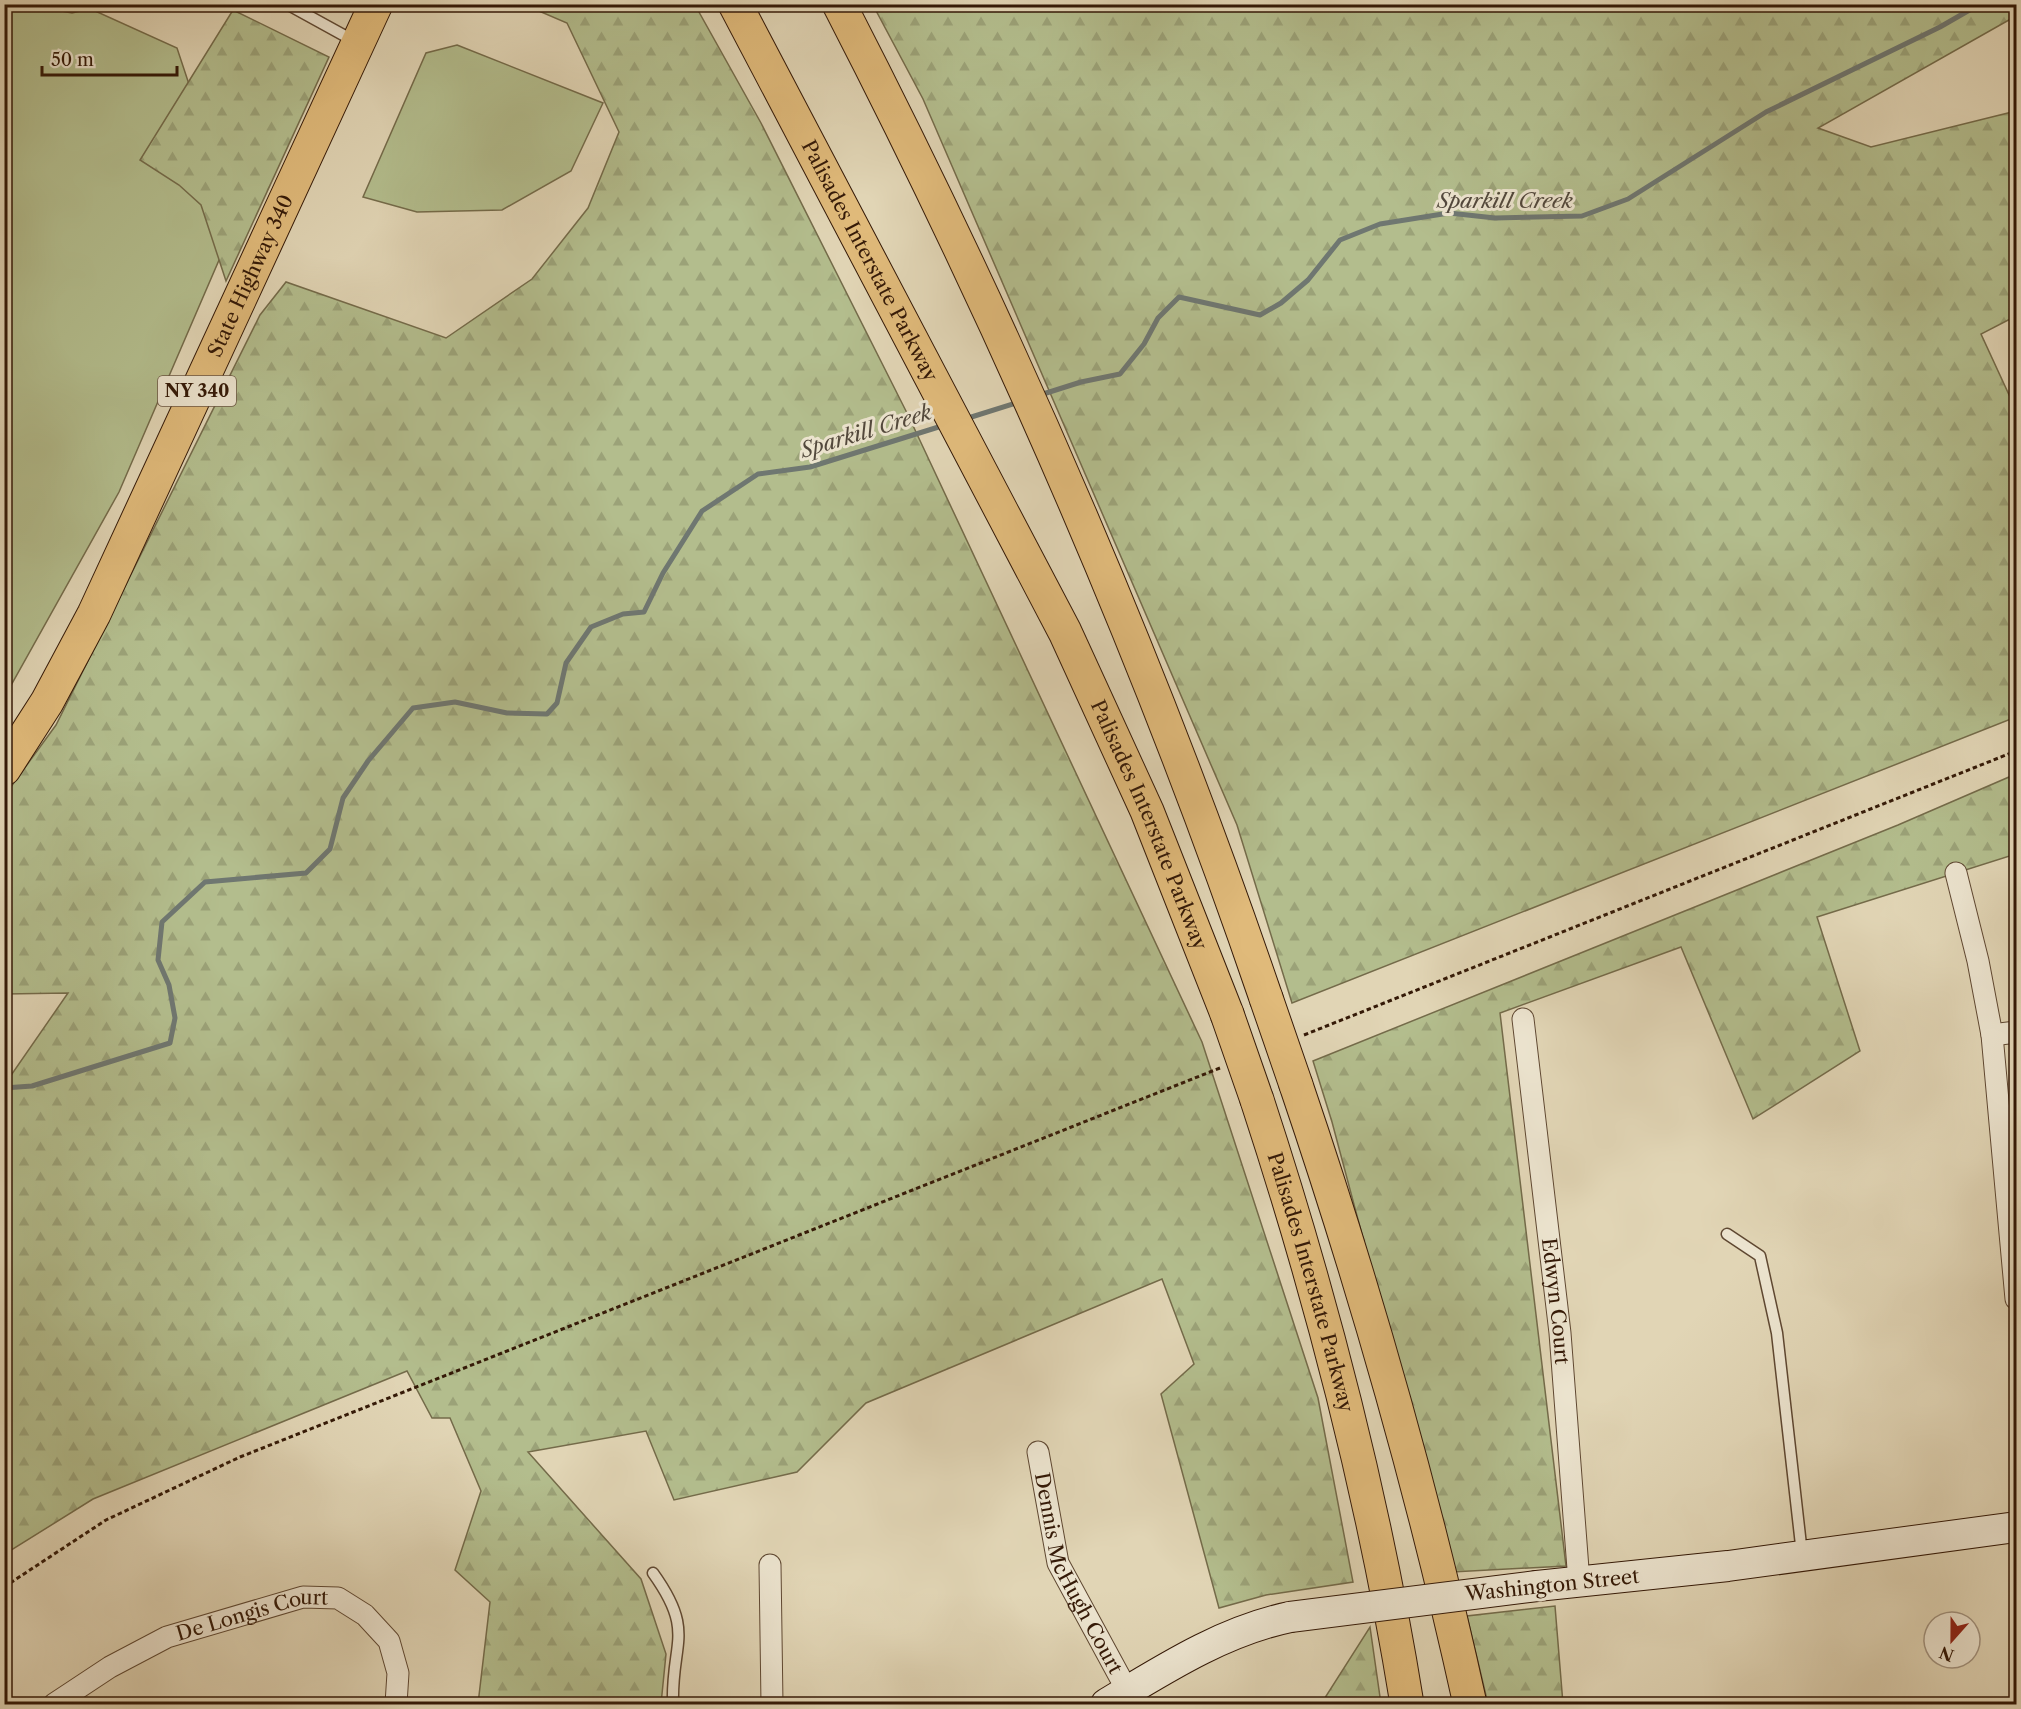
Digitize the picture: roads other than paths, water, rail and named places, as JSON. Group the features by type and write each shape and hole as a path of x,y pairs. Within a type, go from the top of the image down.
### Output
{"main road":[{"name":"State Highway 340","path":"4,769 47,702 94,614 376,4"},
{"name":"Palisades Interstate Parkway","path":"735,4 1065,632 1147,812 1227,1014 1301,1240 1339,1378 1369,1504 1407,1704"},
{"path":"839,4 937,203 1047,443 1174,748 1296,1085 1382,1362 1428,1532 1470,1704"},
{"name":"Washington Street","path":"1116,1700 1221,1639 1254,1626 1290,1617 1537,1586 1803,1557 2016,1527"}],"street":[{"path":"1956,873 1978,961 1992,1035 2016,1299"},
{"name":"Edwyn Court","path":"1523,1019 1560,1333 1579,1582"},
{"path":"1992,1035 2016,1032"},
{"name":"Dennis McHugh Court","path":"1038,1452 1058,1563 1116,1700"},
{"path":"770,1565 772,1704"},
{"name":"De Longis Court","path":"54,1704 110,1667 167,1637 303,1597 338,1598 365,1615 389,1641 398,1673 396,1704"}],"lane":[{"path":"287,4 358,43"},
{"path":"1726,1234 1760,1256 1777,1333 1803,1557"},
{"path":"652,1573 669,1595 677,1614 680,1640 673,1704"}],"waterway":[{"name":"Sparkill Creek","path":"1040,395 1081,382 1120,374 1144,344 1158,318 1179,297 1260,315 1281,303 1308,280 1340,240 1380,224 1449,213 1495,218 1582,216 1628,199 1766,112 1940,27 1980,4"},
{"name":"Sparkill Creek","path":"965,419 1019,402"},
{"name":"Sparkill Creek","path":"4,1088 32,1086 170,1043 175,1018 169,985 158,960 162,922 205,882 306,873 330,849 343,798 368,761 413,708 455,702 507,713 547,714 557,703 566,663 591,627 623,614 644,612 663,573 702,511 758,474 810,467 945,425"}]}
